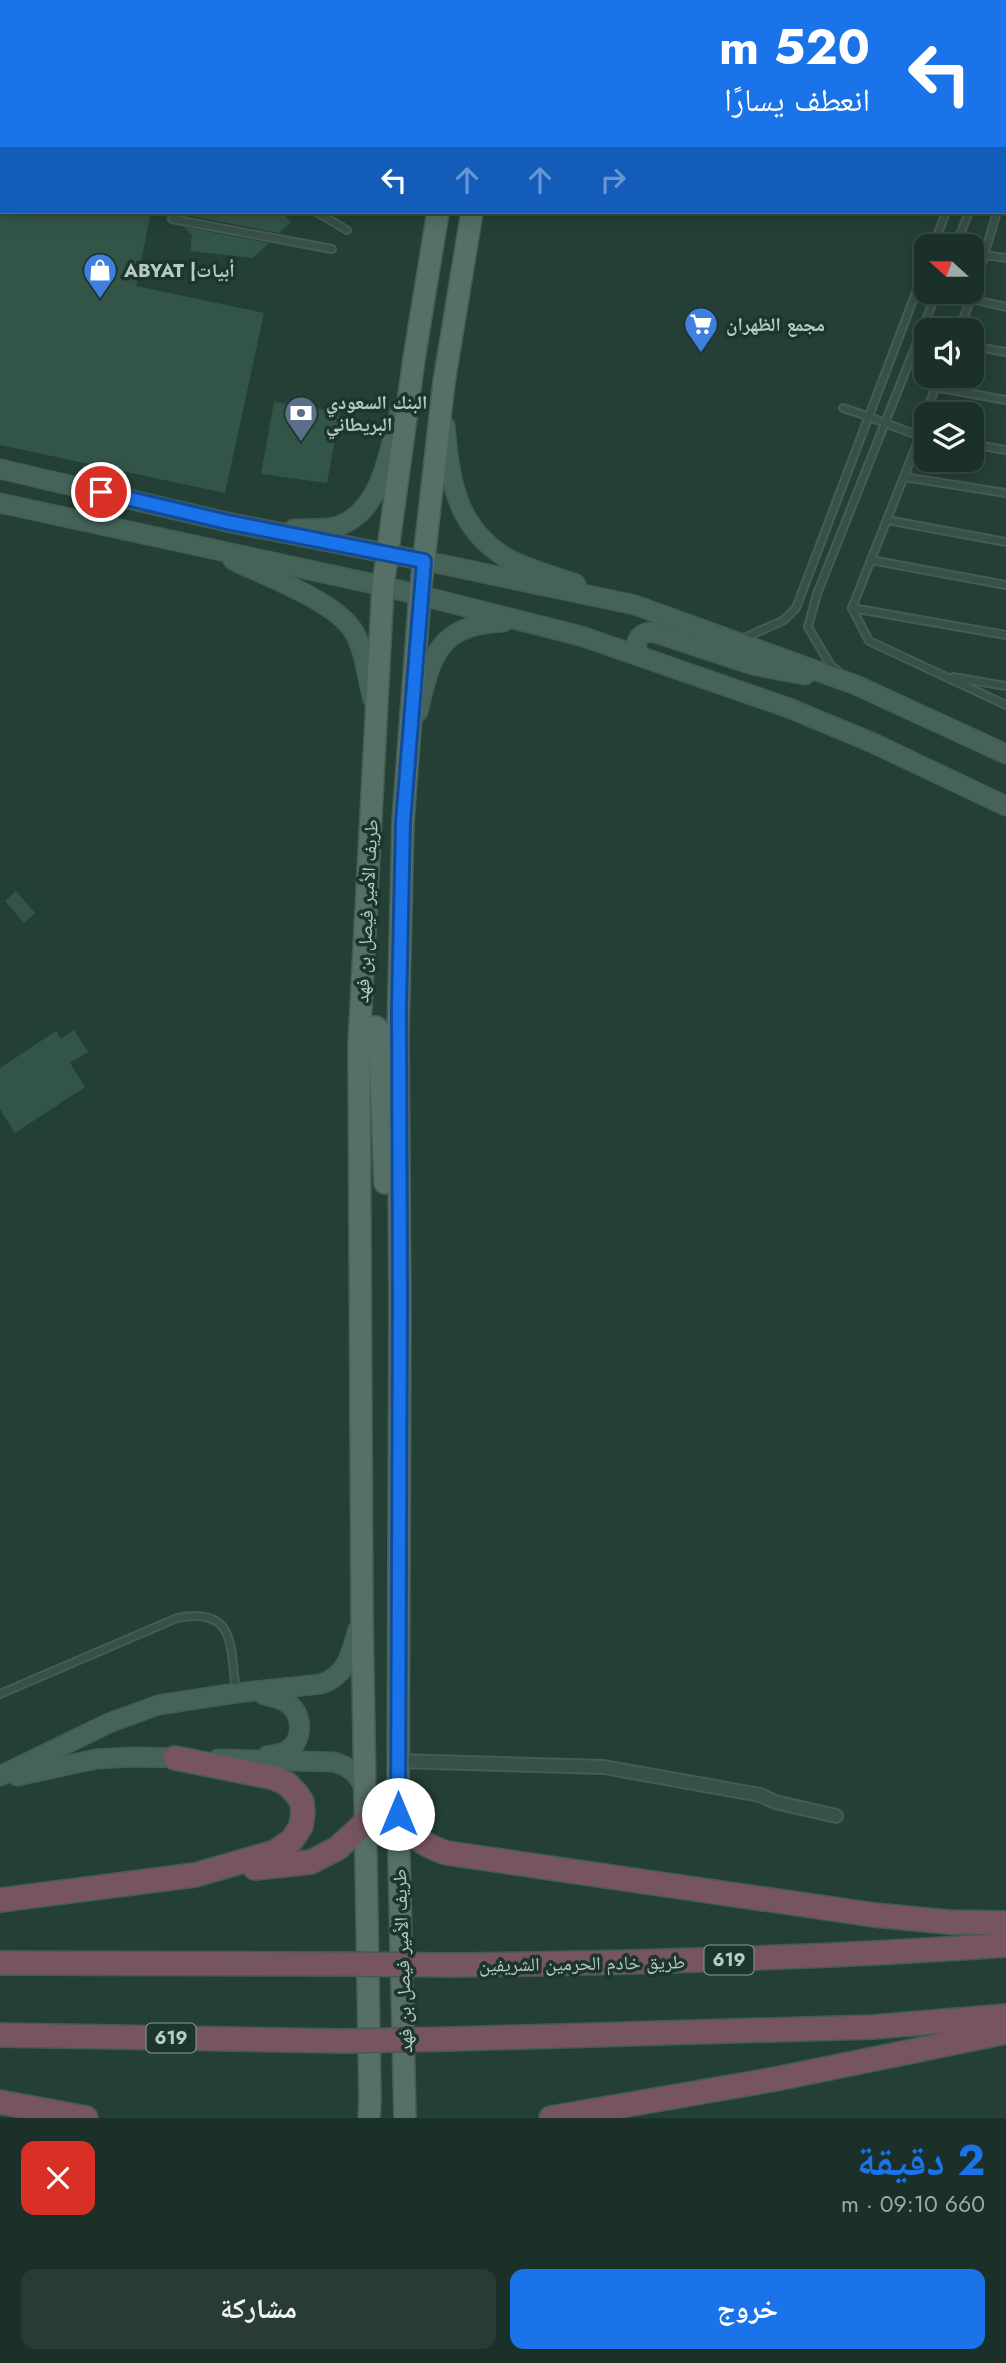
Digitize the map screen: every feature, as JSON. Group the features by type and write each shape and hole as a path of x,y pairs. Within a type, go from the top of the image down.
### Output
{"highway":[{"path":"175,1758 275,1778 287,1784 302,1802 301,1826 292,1840 275,1852 195,1875"},
{"path":"398,1814 412,1836 447,1853 874,1915 948,1922 1006,1923"},
{"path":"0,1900 311,1862 338,1848 367,1821"},
{"name":"طريق خادم الحرمين الشريفين","path":"0,1963 621,1964 1006,1945"},
{"name":"619","path":"0,2035 342,2041 452,2039 873,2027 1006,2016"},
{"path":"551,2118 776,2079 1006,2032"},
{"path":"0,2102 86,2118"}],"main road":[{"name":"طريف الأمير فيصل بن فهد","path":"369,2118 367,1821 362,1615 359,1045 383,586 414,359 438,214"},
{"name":"طريف الأمير فيصل بن فهد","path":"405,2118 398,1814 398,1020 403,822 420,594 442,403 472,214"},
{"path":"359,1045 368,1028 376,1027 380,1037 386,1187 400,1303"}],"street":[{"path":"271,531 335,527 348,521 370,503 377,490 414,359"},
{"path":"442,403 449,471 465,517 482,539 507,558 856,685 1006,754"},
{"path":"0,469 271,531 635,605"},
{"path":"0,503 420,594 581,636 789,708 873,743 1006,806"},
{"path":"204,547 319,601 348,624 359,643 376,716"},
{"path":"408,757 428,668 436,653 449,638 479,623 522,621"},
{"path":"642,657 636,645 637,639 641,634 653,632 753,665 856,685"},
{"path":"0,1778 109,1723 158,1705 321,1684 339,1675 347,1665 362,1615"},
{"path":"236,1760 278,1755 289,1750 299,1731 300,1721 290,1705 258,1693"},
{"path":"0,1778 96,1759 334,1762 351,1768 358,1774 366,1794"},
{"path":"398,1761 604,1767 760,1795 775,1802 836,1816"}],"lane":[{"path":"319,214 347,230"},
{"path":"938,234 945,214"},
{"path":"960,234 968,214"},
{"path":"984,258 997,214"},
{"path":"172,219 332,249"},
{"path":"985,255 1006,258"},
{"path":"738,641 784,620 796,608 914,298"},
{"path":"984,302 1006,307"},
{"path":"856,685 831,666 808,627 817,594 932,304"},
{"path":"984,348 1006,352"},
{"path":"940,388 1006,400"},
{"path":"843,408 869,416 884,425 914,433"},
{"path":"984,446 1006,450"},
{"path":"914,455 852,608 869,640 1006,705"},
{"path":"904,477 1006,494"},
{"path":"887,520 1006,542"},
{"path":"871,560 1006,585"},
{"path":"852,608 1006,635"},
{"path":"945,676 1006,686"},
{"path":"0,1694 177,1618 204,1615 215,1619 228,1634 236,1693"}],"building":[{"name":"ABYAT |أبيات","path":"0,214 151,214 136,286 264,313 225,493 0,445"},
{"path":"180,214 284,214 291,222 279,233"},
{"path":"184,227 269,243 253,258 190,251 192,235"},
{"name":"البنك السعودي البريطاني","path":"274,402 340,412 327,483 261,474"},
{"path":"16,891 35,913 24,923 5,901"},
{"path":"74,1030 88,1052 70,1063 85,1087 15,1133 0,1109 0,1068 56,1031 61,1039"}],"place":[{"name":"ABYAT |أبيات","path":"100,300"},
{"name":"مجمع الظهران","path":"701,354"},
{"name":"البنك السعودي البريطاني","path":"301,443"}],"route":[{"path":"101,492 227,522 424,561 403,822 398,1033 398,1814"}]}
